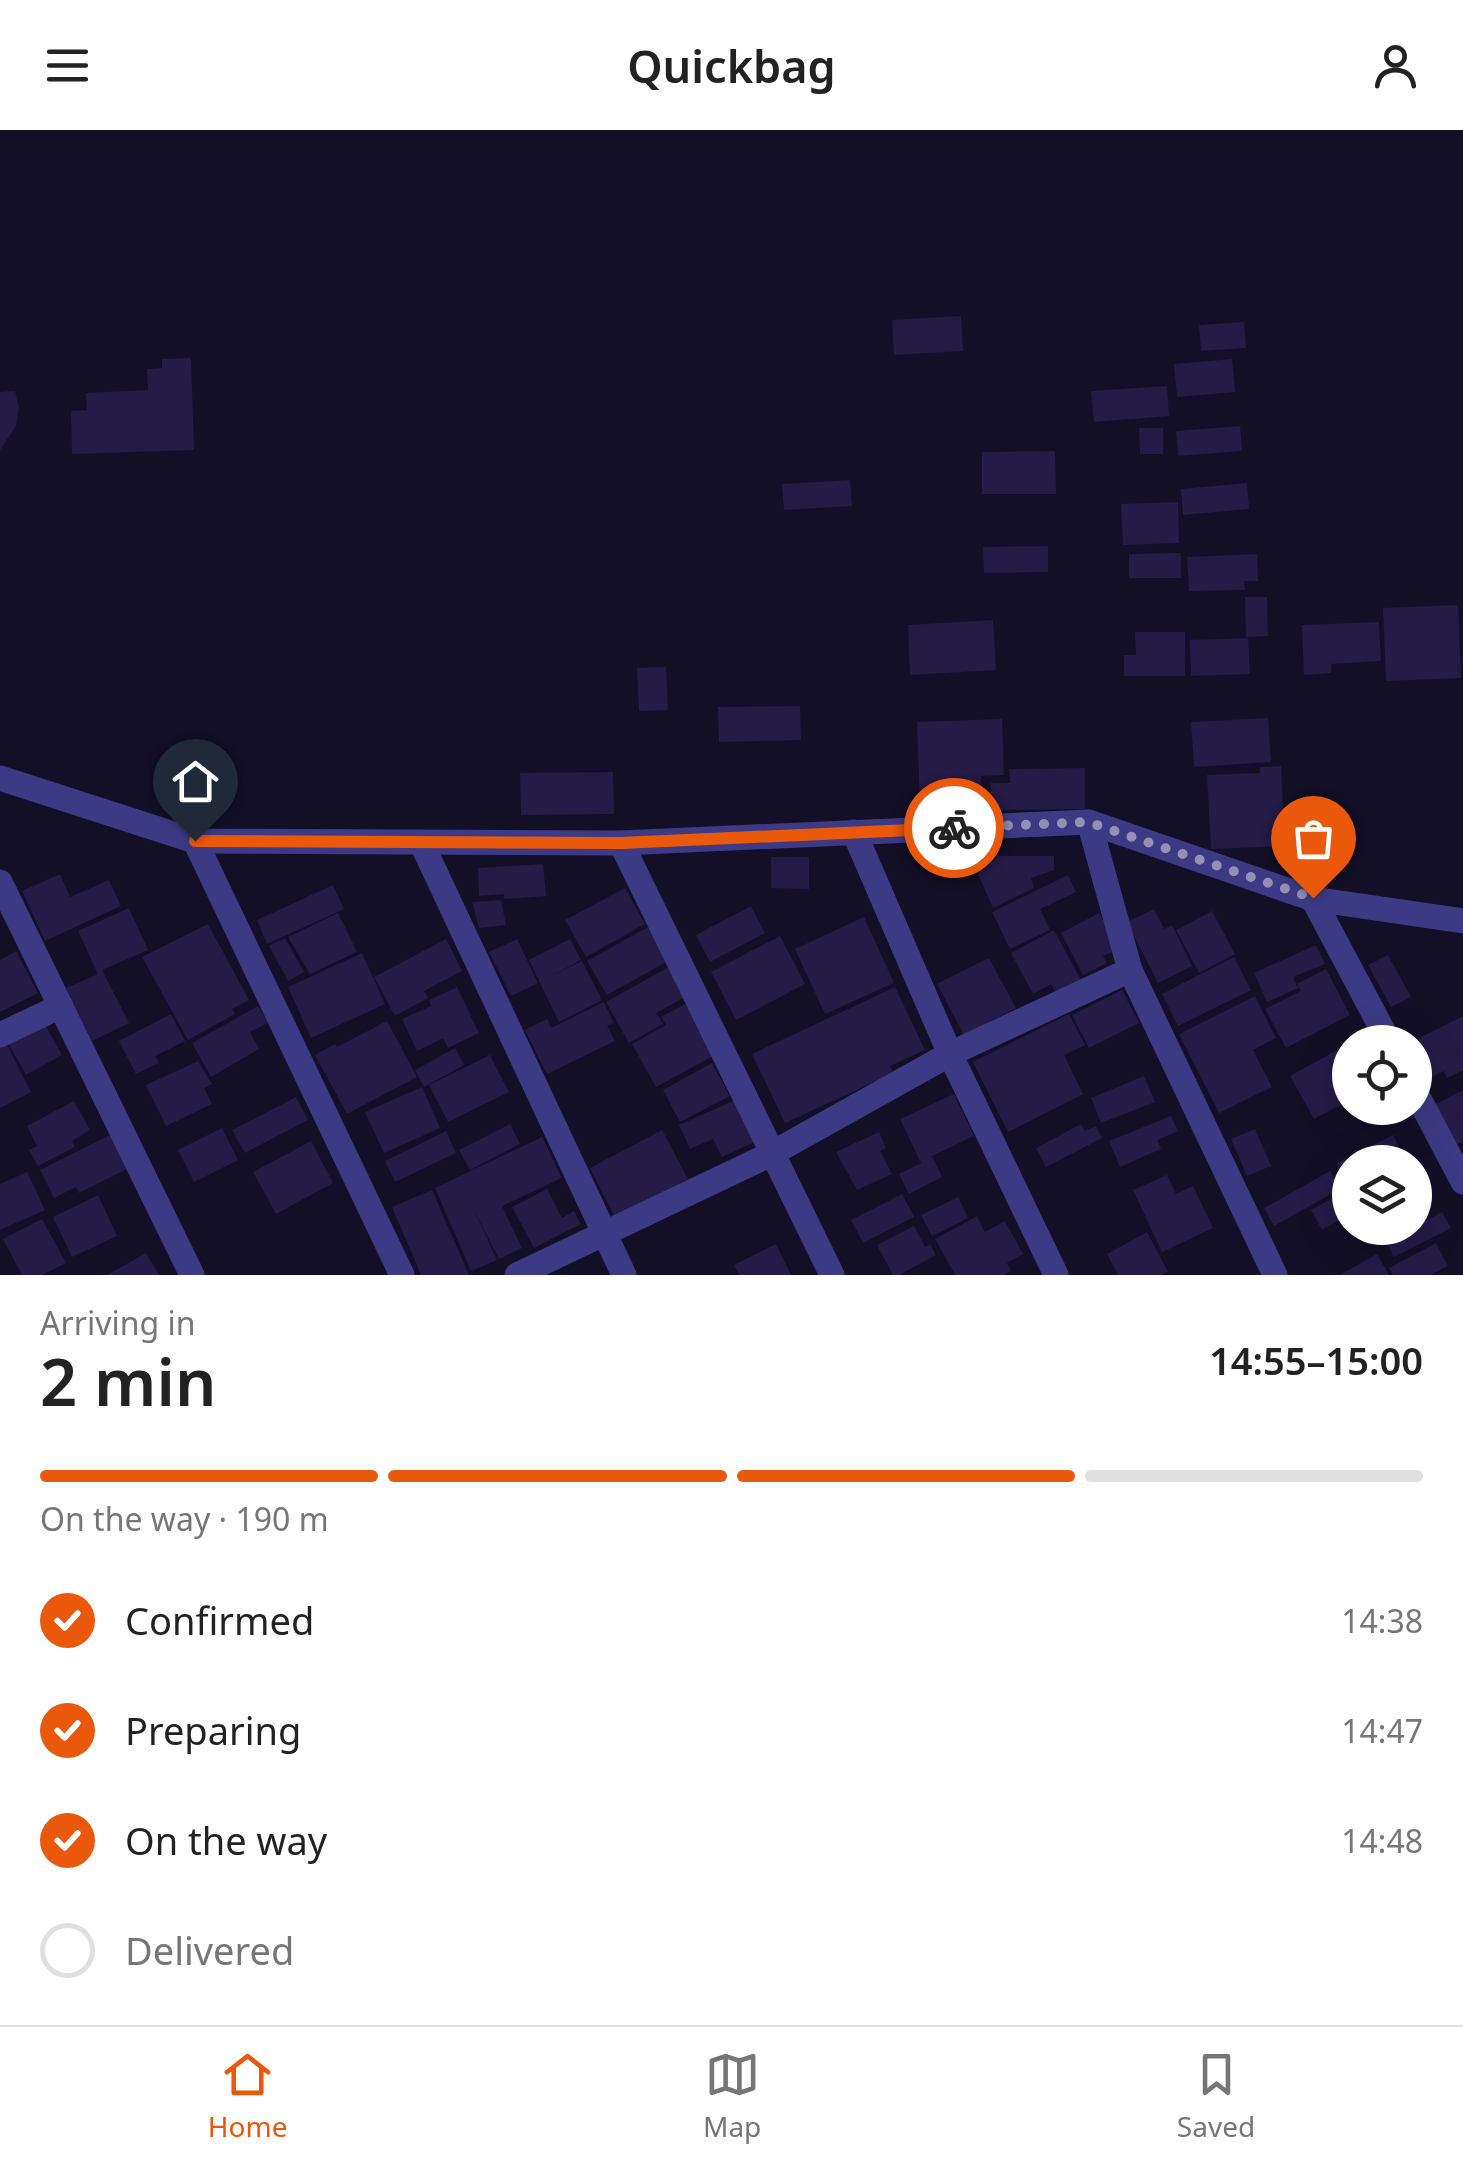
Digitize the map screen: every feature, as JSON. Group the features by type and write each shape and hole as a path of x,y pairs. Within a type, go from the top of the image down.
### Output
{"street":[{"path":"0,778 195,841 621,843 1088,822 1313,898 1463,921"},
{"path":"1088,822 1130,970 1275,1275"},
{"path":"854,832 950,1054 1056,1275"},
{"path":"195,841 402,1275"},
{"path":"621,843 832,1275"},
{"path":"422,844 624,1275"},
{"path":"0,882 192,1275"},
{"path":"1313,898 1380,1025"},
{"path":"517,1275 771,1154 950,1054 1130,970"},
{"path":"0,1036 61,1006"},
{"path":"1432,1124 1463,1182"}],"building":[{"path":"961,316 963,351 894,355 892,320"},
{"path":"1244,322 1246,348 1201,351 1199,325"},
{"path":"191,358 194,450 72,454 71,411 87,410 86,393 148,390 147,369 162,368 162,359"},
{"path":"1232,359 1235,392 1177,397 1174,364"},
{"path":"1167,386 1169,416 1094,422 1091,391"},
{"path":"15,391 19,407 16,426 0,450 0,392"},
{"path":"1240,426 1242,451 1178,456 1176,431"},
{"path":"1139,428 1163,428 1163,454 1140,454"},
{"path":"1055,451 1056,494 982,494 982,452"},
{"path":"850,480 852,506 784,510 782,484"},
{"path":"1247,483 1249,509 1183,515 1181,489"},
{"path":"1178,502 1179,543 1123,545 1121,504"},
{"path":"1048,546 1048,572 984,573 983,547"},
{"path":"1181,553 1181,578 1129,578 1129,554"},
{"path":"1257,554 1258,581 1244,581 1245,590 1189,591 1187,557"},
{"path":"1245,597 1267,597 1268,636 1246,637"},
{"path":"1458,605 1461,678 1386,681 1383,608"},
{"path":"993,620 996,670 910,675 908,625"},
{"path":"1379,622 1381,661 1331,664 1331,673 1304,675 1302,625"},
{"path":"1135,632 1185,632 1185,676 1124,676 1124,655 1136,655"},
{"path":"1248,638 1250,674 1191,676 1190,640"},
{"path":"666,667 668,710 639,711 637,668"},
{"path":"800,706 801,740 719,742 718,707"},
{"path":"1268,718 1271,762 1194,767 1191,722"},
{"path":"1002,719 1004,775 981,776 982,803 920,805 917,722"},
{"path":"1281,766 1285,846 1211,849 1207,775 1260,773 1260,767"},
{"path":"1085,768 1085,809 991,810 991,783 1010,783 1009,769"},
{"path":"613,772 614,814 521,815 520,773"},
{"path":"958,856 1054,856 1054,870 1031,878 1034,888 993,908 977,872 958,870"},
{"path":"771,857 809,857 809,889 771,888"},
{"path":"543,864 546,896 479,896 478,868"},
{"path":"60,874 70,897 109,880 121,906 45,941 22,891"},
{"path":"1068,875 1076,892 1040,909 1050,930 1010,949 992,912"},
{"path":"333,885 344,909 267,944 257,920"},
{"path":"625,888 645,924 586,957 565,920"},
{"path":"501,900 506,925 479,928 472,902"},
{"path":"751,906 765,933 710,962 696,935"},
{"path":"129,908 148,950 102,970 129,1023 92,1041 66,988 98,974 78,931"},
{"path":"1154,909 1164,929 1172,925 1192,966 1158,983 1127,922"},
{"path":"1212,911 1235,954 1199,973 1176,930"},
{"path":"338,913 357,952 310,974 288,937"},
{"path":"1099,913 1118,949 1103,956 1107,963 1083,975 1061,933"},
{"path":"864,917 894,983 825,1014 795,949"},
{"path":"208,924 249,1000 232,1009 235,1014 188,1040 142,957"},
{"path":"648,927 668,961 607,995 587,961"},
{"path":"1054,930 1081,980 1056,993 1051,984 1033,994 1011,953"},
{"path":"780,936 805,984 736,1020 711,972"},
{"path":"285,938 304,972 288,981 269,946"},
{"path":"446,939 462,971 424,991 428,998 395,1016 374,977"},
{"path":"517,939 538,983 511,996 489,952"},
{"path":"570,939 581,960 546,979 582,961 602,1000 559,1022 529,960"},
{"path":"1316,945 1325,964 1293,977 1298,988 1267,1002 1254,973"},
{"path":"16,951 38,993 0,1012 0,960"},
{"path":"362,953 385,1004 311,1038 288,987"},
{"path":"1388,955 1411,997 1391,1007 1368,965"},
{"path":"1234,957 1251,990 1178,1026 1162,994"},
{"path":"989,958 1016,1008 964,1035 937,984"},
{"path":"674,964 682,979 675,983 683,998 656,1013 663,1024 629,1043 606,1002"},
{"path":"1326,969 1350,1015 1286,1048 1265,1009 1301,991 1297,984"},
{"path":"457,987 479,1033 448,1048 443,1038 417,1051 402,1019 431,1006 429,1000"},
{"path":"895,987 925,1050 890,1066 893,1073 785,1123 752,1054"},
{"path":"1122,990 1139,1023 1089,1048 1072,1015"},
{"path":"1255,996 1276,1038 1253,1050 1272,1087 1219,1113 1179,1034"},
{"path":"604,1002 614,1023 607,1026 615,1041 547,1074 525,1030 547,1019 551,1028"},
{"path":"689,1002 717,1054 656,1087 632,1044 666,1025 661,1017"},
{"path":"258,1006 268,1023 250,1032 259,1049 211,1077 192,1043"},
{"path":"171,1014 185,1041 155,1056 159,1063 136,1074 119,1041"},
{"path":"1069,1014 1085,1045 1064,1055 1083,1094 1008,1132 973,1062"},
{"path":"1463,1016 1463,1070 1447,1078 1444,1071 1432,1077 1432,1032"},
{"path":"43,1021 62,1055 26,1075 7,1041"},
{"path":"387,1021 417,1077 347,1114 315,1055"},
{"path":"5,1041 31,1092 0,1108 0,1044"},
{"path":"455,1048 464,1065 424,1087 415,1070"},
{"path":"1332,1053 1332,1110 1314,1119 1290,1076"},
{"path":"490,1055 509,1092 448,1122 429,1085"},
{"path":"198,1061 212,1084 204,1088 212,1104 166,1126 146,1085"},
{"path":"712,1063 730,1096 680,1122 663,1090"},
{"path":"1144,1076 1155,1102 1101,1123 1091,1098"},
{"path":"422,1087 440,1128 384,1153 365,1112"},
{"path":"1463,1090 1463,1141 1453,1146 1432,1106"},
{"path":"954,1094 974,1136 932,1156 942,1177 909,1194 899,1174 921,1163 900,1119"},
{"path":"296,1097 308,1120 245,1153 232,1130"},
{"path":"735,1100 755,1142 722,1157 713,1139 690,1149 679,1125"},
{"path":"74,1101 90,1130 72,1141 75,1147 38,1166 29,1150 37,1146 27,1126"},
{"path":"1171,1116 1178,1131 1157,1140 1161,1149 1120,1167 1109,1141"},
{"path":"510,1124 520,1144 470,1170 459,1150"},
{"path":"1081,1124 1085,1131 1096,1126 1102,1138 1046,1167 1036,1148"},
{"path":"222,1128 238,1160 194,1182 178,1150"},
{"path":"1255,1129 1271,1166 1247,1176 1231,1139"},
{"path":"662,1130 688,1179 615,1217 590,1168"},
{"path":"446,1131 456,1153 395,1182 385,1161"},
{"path":"879,1132 886,1148 880,1151 892,1174 857,1190 836,1152"},
{"path":"112,1134 129,1168 79,1193 76,1187 54,1198 40,1170"},
{"path":"1393,1135 1398,1145 1373,1145"},
{"path":"542,1137 562,1178 502,1206 522,1248 499,1259 473,1208 497,1260 471,1271 435,1188"},
{"path":"311,1141 333,1183 276,1214 253,1172"},
{"path":"1330,1171 1332,1175 1332,1193 1274,1226 1264,1208"},
{"path":"27,1172 45,1210 0,1230 0,1184"},
{"path":"1167,1175 1176,1194 1193,1186 1213,1228 1162,1252 1133,1190"},
{"path":"547,1189 562,1218 574,1211 581,1224 534,1248 512,1207"},
{"path":"432,1190 469,1275 421,1275 392,1207"},
{"path":"902,1194 914,1217 863,1243 851,1220"},
{"path":"98,1195 117,1236 72,1257 53,1217"},
{"path":"958,1197 968,1218 932,1236 921,1215"},
{"path":"1332,1199 1332,1224 1322,1230 1311,1210"},
{"path":"1442,1212 1451,1228 1432,1238 1432,1217"},
{"path":"977,1216 985,1232 1005,1221 1023,1254 1007,1263 1011,1271 1003,1275 955,1275 935,1239"},
{"path":"42,1219 66,1263 42,1275 22,1275 3,1239"},
{"path":"914,1226 925,1247 930,1244 936,1255 893,1275 877,1245"},
{"path":"1147,1232 1168,1272 1118,1275 1107,1254"},
{"path":"1436,1243 1448,1266 1430,1275 1393,1275 1389,1268"},
{"path":"776,1244 791,1275 739,1275 734,1265"},
{"path":"1388,1245 1418,1245 1394,1257"},
{"path":"146,1253 159,1275 107,1275"},
{"path":"1377,1254 1389,1275 1340,1275"}],"way so far":[{"path":"954,828 1088,822 1313,898"}],"route":[{"path":"195,841 621,843 954,828"}]}
